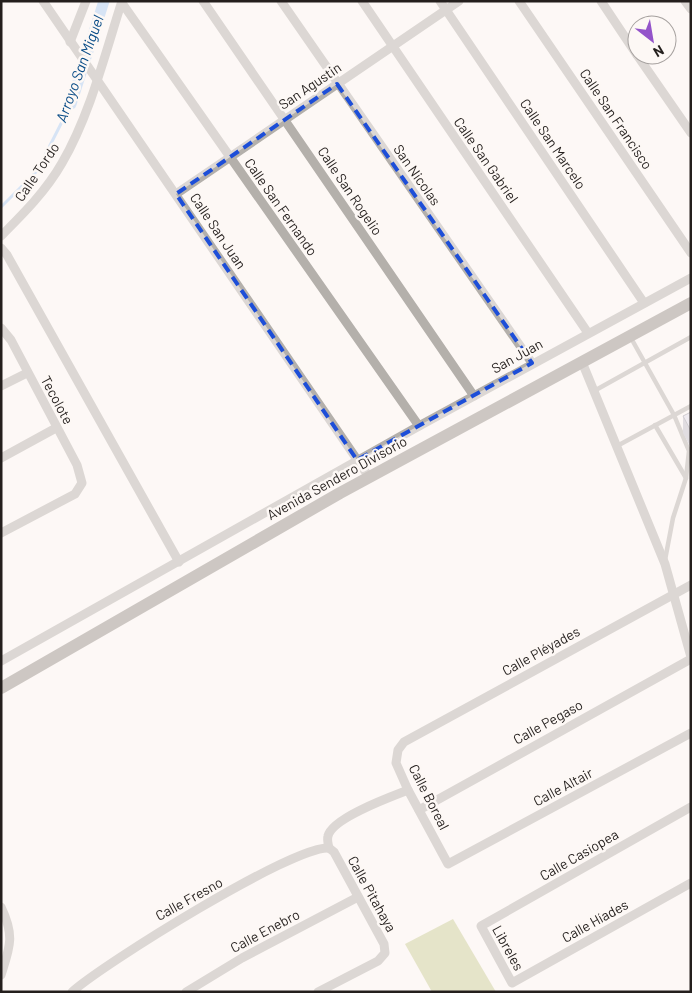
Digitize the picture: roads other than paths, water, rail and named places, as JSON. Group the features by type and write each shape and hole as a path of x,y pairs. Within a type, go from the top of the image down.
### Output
{"street":[{"name":"Calle San Juan","path":"43,1 89,71 176,194 369,477"},
{"path":"72,46 86,1"},
{"name":"Calle San Rogelio","path":"204,1 474,396"},
{"name":"San Nicolas","path":"281,1 532,364"},
{"name":"Calle San Gabriel","path":"362,1 588,333"},
{"name":"Calle San Marcelo","path":"440,1 644,303"},
{"name":"San Agustin","path":"176,194 459,1"},
{"name":"Calle San Francisco","path":"520,1 691,253"},
{"path":"601,1 627,40"},
{"path":"685,1 691,9"},
{"name":"Calle Tordo","path":"2,233 29,210 62,163 76,137 122,2"},
{"name":"Calle San Fernando","path":"122,2 419,426"},
{"path":"644,65 691,133"},
{"path":"1,248 8,254 179,562"},
{"name":"San Juan","path":"358,460 691,278"},
{"name":"Avenida Sendero Divisorio","path":"1,688 369,477 691,303"},
{"name":"Tecolote","path":"1,328 11,340 77,465 82,479 81,488 66,500 1,533"},
{"path":"582,362 665,564 691,658"},
{"path":"1,386 27,373"},
{"path":"1,458 56,428"},
{"name":"Avenida Sendero Divisorio","path":"1,661 358,460"},
{"name":"Calle Pléyades","path":"404,742 691,584"},
{"name":"Calle Pegaso","path":"419,810 691,658"},
{"name":"Calle Altair","path":"448,864 691,734"},
{"name":"Calle Boreal","path":"404,742 398,750 396,763 408,790 448,864"},
{"path":"329,848 328,835 335,824 351,814 408,790"},
{"name":"Calle Casiopea","path":"481,926 691,808"},
{"name":"Calle Fresno","path":"72,992 120,956 180,919 278,866 319,848 329,848"},
{"name":"Calle Pitahaya","path":"318,992 369,966 384,956 384,944 334,852 329,848"},
{"name":"Calle Híades","path":"512,983 691,883"},
{"name":"Calle Enebro","path":"186,992 242,958 358,897"},
{"path":"1,907 9,923 11,944 1,976"},
{"name":"Libreles","path":"481,926 512,983"}],"lane":[{"path":"630,336 674,415 689,451 686,478 668,538 665,564"},
{"path":"594,391 691,337"},
{"path":"617,446 691,406"},
{"path":"655,425 686,478"}],"waterway":[{"name":"Arroyo San Miguel","path":"71,104 104,1"},
{"name":"Arroyo San Miguel","path":"1,207 37,171 71,104"}]}
